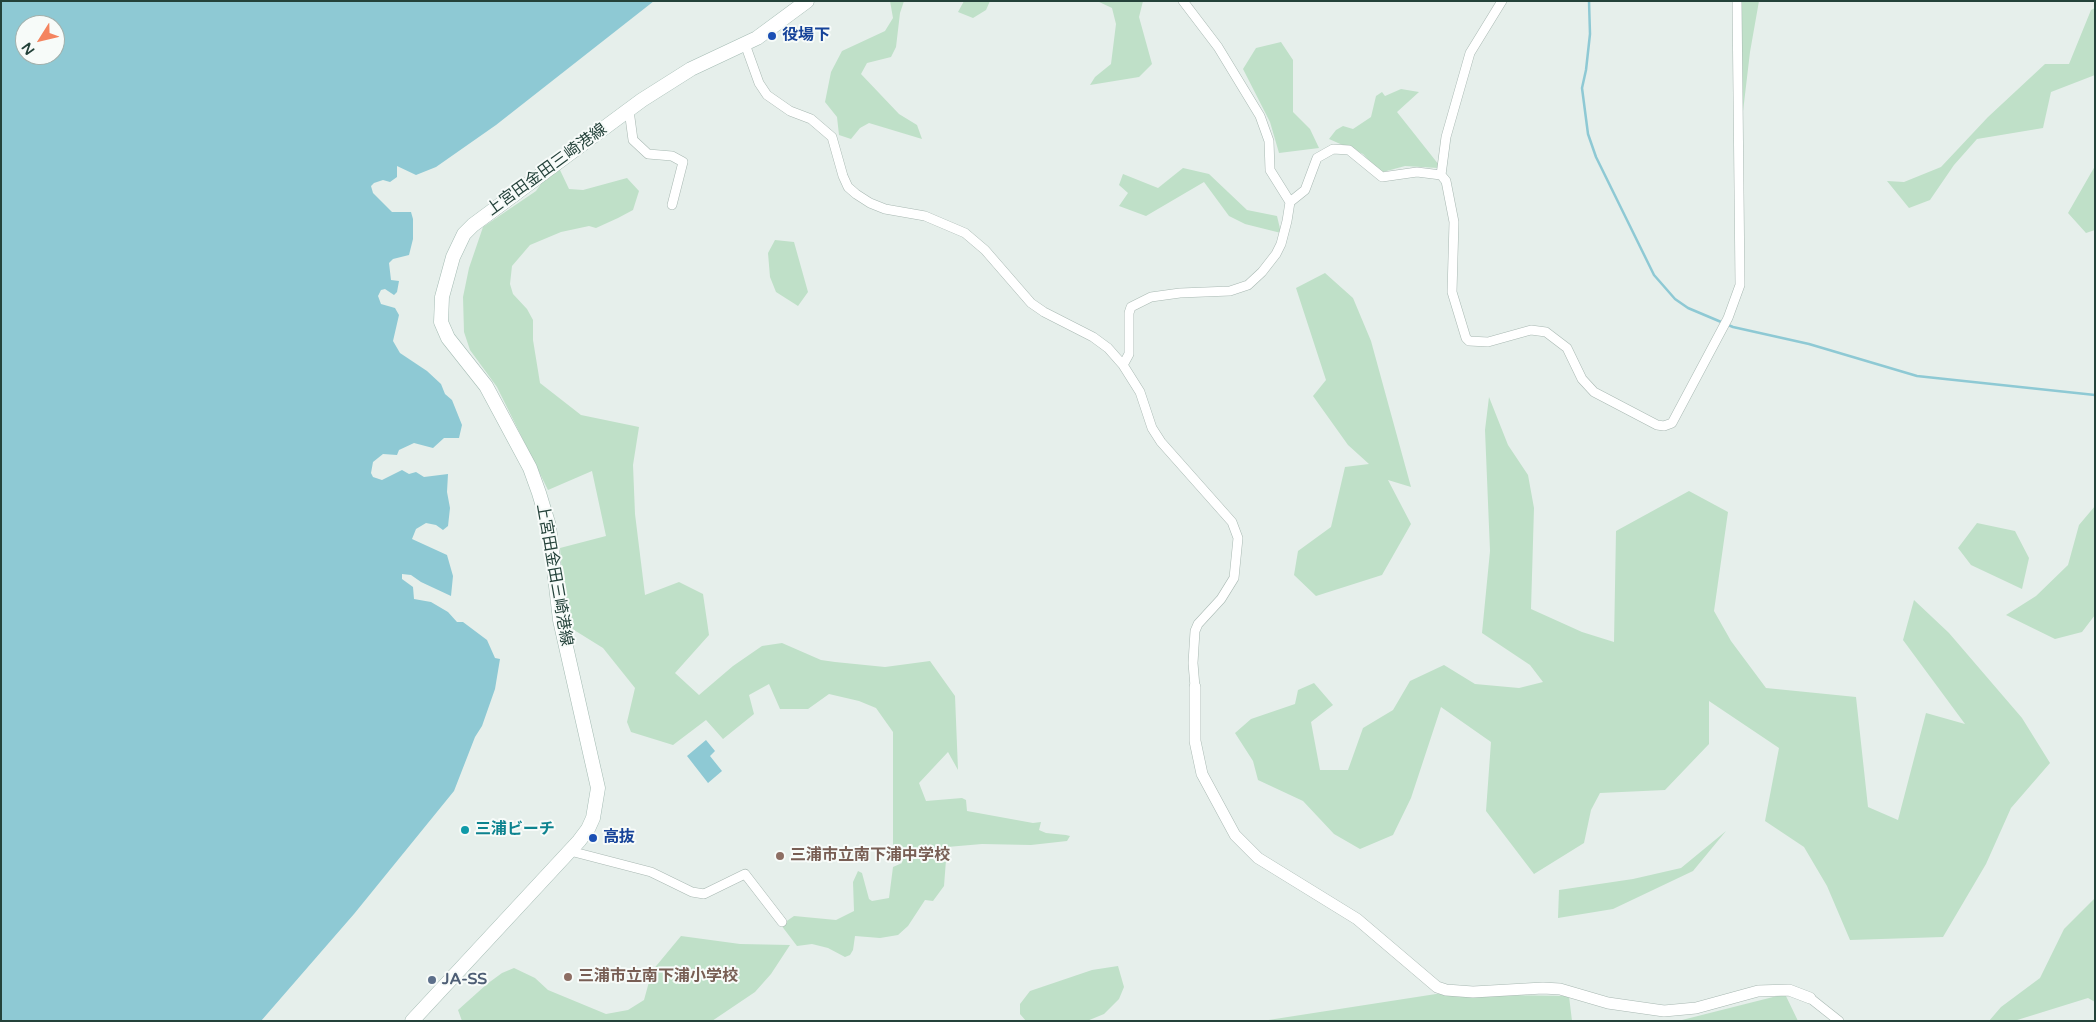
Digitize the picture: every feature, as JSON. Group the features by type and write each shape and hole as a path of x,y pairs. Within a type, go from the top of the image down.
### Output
{"main road":[{"name":"上宮田金田三崎港線","path":"412,1021 570,851 588,829 597,801 598,788 560,620 549,526 530,468 486,386 448,338 441,322 441,308 452,256 464,234 473,225 629,110 678,77 745,44 807,1"}],"street":[{"path":"1183,1 1218,47 1260,116 1269,141 1270,170 1290,202"},
{"path":"1441,175 1446,136 1470,53 1502,1"},
{"path":"1123,365 1129,354 1129,313 1131,307 1151,297 1180,293 1230,291 1248,285 1262,272 1281,244 1290,202 1305,190 1318,158 1333,149 1349,150 1382,177 1417,172 1441,175 1446,181 1454,222 1452,292 1462,328 1469,341 1488,342 1531,330 1546,332 1567,348 1582,380 1594,392 1664,426 1672,423 1677,418 1724,328 1740,285 1736,1"},
{"path":"745,44 759,83 767,95 790,111 810,119 832,137 843,176 848,187 856,194 870,204 885,209 925,216 965,233 985,250 1031,303 1044,312 1093,337 1108,348 1123,365 1140,392 1152,428 1161,442 1232,522 1238,538 1234,578 1221,599 1198,624 1195,631 1193,663 1195,741 1202,774 1235,835 1258,858 1357,919 1437,987 1473,992 1543,988 1560,989 1608,1003 1664,1011 1696,1008 1758,991 1789,990 1810,998 1839,1021"},
{"path":"629,110 633,140 648,154 672,156 683,162 672,205"},
{"path":"570,851 650,872 692,892 704,894 745,874 782,922"}],"green space":[{"path":"890,1 904,1 900,13 896,47 891,57 867,63 861,74 899,114 917,125 922,139 869,123 860,128 851,139 839,135 837,117 825,102 831,72 842,51 885,31 893,18"},
{"path":"964,1 990,1 986,10 973,18 958,12"},
{"path":"1097,1 1143,1 1139,17 1152,64 1139,77 1090,85 1095,77 1111,64 1116,24 1112,8"},
{"path":"1740,1 1759,1 1750,52 1742,120"},
{"path":"2095,8 2095,75 2051,92 2043,128 1977,139 1954,165 1930,200 1909,208 1887,181 1904,182 1941,167 1988,117 2045,64 2069,64 2091,10"},
{"path":"1281,42 1293,60 1293,112 1310,129 1319,148 1279,153 1270,122 1243,69 1256,48"},
{"path":"1401,89 1419,92 1397,112 1439,165 1438,168 1405,166 1383,172 1363,154 1329,139 1336,130 1343,126 1353,129 1371,117 1376,96 1382,92 1385,96"},
{"path":"2095,166 2095,230 2086,233 2068,213"},
{"path":"552,168 560,170 569,189 583,190 627,178 639,191 633,210 618,218 596,228 589,226 561,232 530,245 512,266 510,284 513,294 527,309 533,320 533,340 540,383 581,415 639,427 633,465 635,514 645,595 679,582 703,594 709,635 675,673 699,695 733,666 762,646 782,643 821,660 835,662 885,667 930,661 955,696 958,770 948,752 919,783 926,801 962,798 966,800 967,811 1033,823 1041,822 1039,830 1046,833 1070,836 1067,841 1031,845 982,844 947,847 944,886 933,901 925,900 908,926 898,935 880,938 855,936 853,950 850,955 845,957 828,948 812,944 797,946 781,925 794,916 836,920 854,911 853,882 858,871 862,873 869,899 872,901 889,898 893,867 902,863 893,845 893,732 876,708 859,701 829,694 808,709 780,709 769,684 749,695 754,714 723,739 706,720 673,745 631,732 627,722 635,688 603,648 566,625 560,548 606,536 592,471 548,490 497,387 470,350 464,332 463,297 469,268 483,227 536,191"},
{"path":"1183,168 1209,174 1247,210 1277,216 1281,233 1245,224 1229,216 1204,182 1146,216 1119,206 1128,193 1119,185 1123,174 1158,188"},
{"path":"775,240 794,242 808,292 798,306 776,292 770,277 768,253"},
{"path":"1325,273 1353,298 1371,341 1411,487 1388,480 1411,524 1382,575 1316,596 1294,575 1298,551 1331,527 1345,467 1369,464 1348,445 1313,396 1326,380 1296,288"},
{"path":"1489,397 1508,445 1528,475 1534,508 1531,609 1582,632 1614,642 1616,531 1689,491 1728,512 1714,611 1731,641 1766,688 1856,697 1868,807 1898,820 1926,713 1965,724 1903,640 1914,600 1949,633 2022,718 2050,763 2011,808 1986,864 1943,937 1850,940 1827,886 1804,847 1765,821 1779,748 1709,701 1709,744 1665,790 1600,793 1591,810 1584,843 1534,874 1486,811 1491,742 1441,707 1411,798 1393,835 1360,849 1334,834 1303,801 1258,780 1253,761 1235,733 1251,719 1295,704 1298,690 1314,683 1333,705 1311,722 1320,770 1348,770 1363,728 1393,710 1410,681 1444,665 1475,684 1519,688 1543,682 1530,665 1482,633 1490,551 1485,430"},
{"path":"2095,506 2095,615 2082,632 2055,639 2006,615 2036,596 2068,565 2079,525"},
{"path":"1977,523 2015,531 2029,558 2022,589 1971,565 1958,548"},
{"path":"1726,831 1693,871 1613,909 1558,918 1559,890 1633,879 1681,868"},
{"path":"2095,898 2095,1002 2088,998 2014,1021 1989,1021 2001,1007 2040,978 2064,929"},
{"path":"681,936 740,944 790,945 771,974 755,992 712,1021 462,1021 458,1010 487,984 502,973 514,968 535,978 548,990 606,1014 628,1010 644,1000 652,971"},
{"path":"1118,966 1124,987 1119,999 1104,1014 1087,1021 1026,1021 1020,1014 1020,1004 1030,991 1092,970"},
{"path":"1436,994 1569,996 1572,1021 1262,1021"},
{"path":"1785,994 1798,1021 1678,1021"}],"water":[{"path":"1,1 654,1 496,125 436,167 416,175 397,166 397,177 390,182 383,180 371,186 373,193 392,212 411,212 413,219 413,239 409,255 393,259 389,263 391,280 399,281 397,292 394,295 385,289 381,290 378,296 381,304 395,308 399,315 393,341 400,353 427,371 441,384 445,394 452,400 462,425 459,438 444,438 433,448 414,443 399,450 397,455 383,454 373,462 371,473 373,477 382,480 402,470 409,474 416,472 424,477 448,474 447,492 450,508 448,526 443,530 436,525 426,523 416,529 412,539 447,555 453,576 451,596 421,582 411,575 402,574 402,579 413,587 414,599 431,602 448,612 457,622 463,622 487,640 495,658 500,659 495,689 482,726 475,737 454,791 354,914 261,1021 1,1021"},
{"path":"706,740 715,751 710,756 722,771 708,783 687,756"}],"waterway":[{"path":"1589,1 1590,34 1582,88 1588,134 1596,157 1654,275 1675,299 1688,308 1733,327 1809,344 1917,376 2095,395"}],"place":[{"name":"役場下","path":"772,36"},
{"name":"三浦ビーチ","path":"465,830"},
{"name":"高抜","path":"593,838"},
{"name":"三浦市立南下浦中学校","path":"780,856"},
{"name":"三浦市立南下浦小学校","path":"568,977"},
{"name":"JA-SS","path":"432,980"}]}
